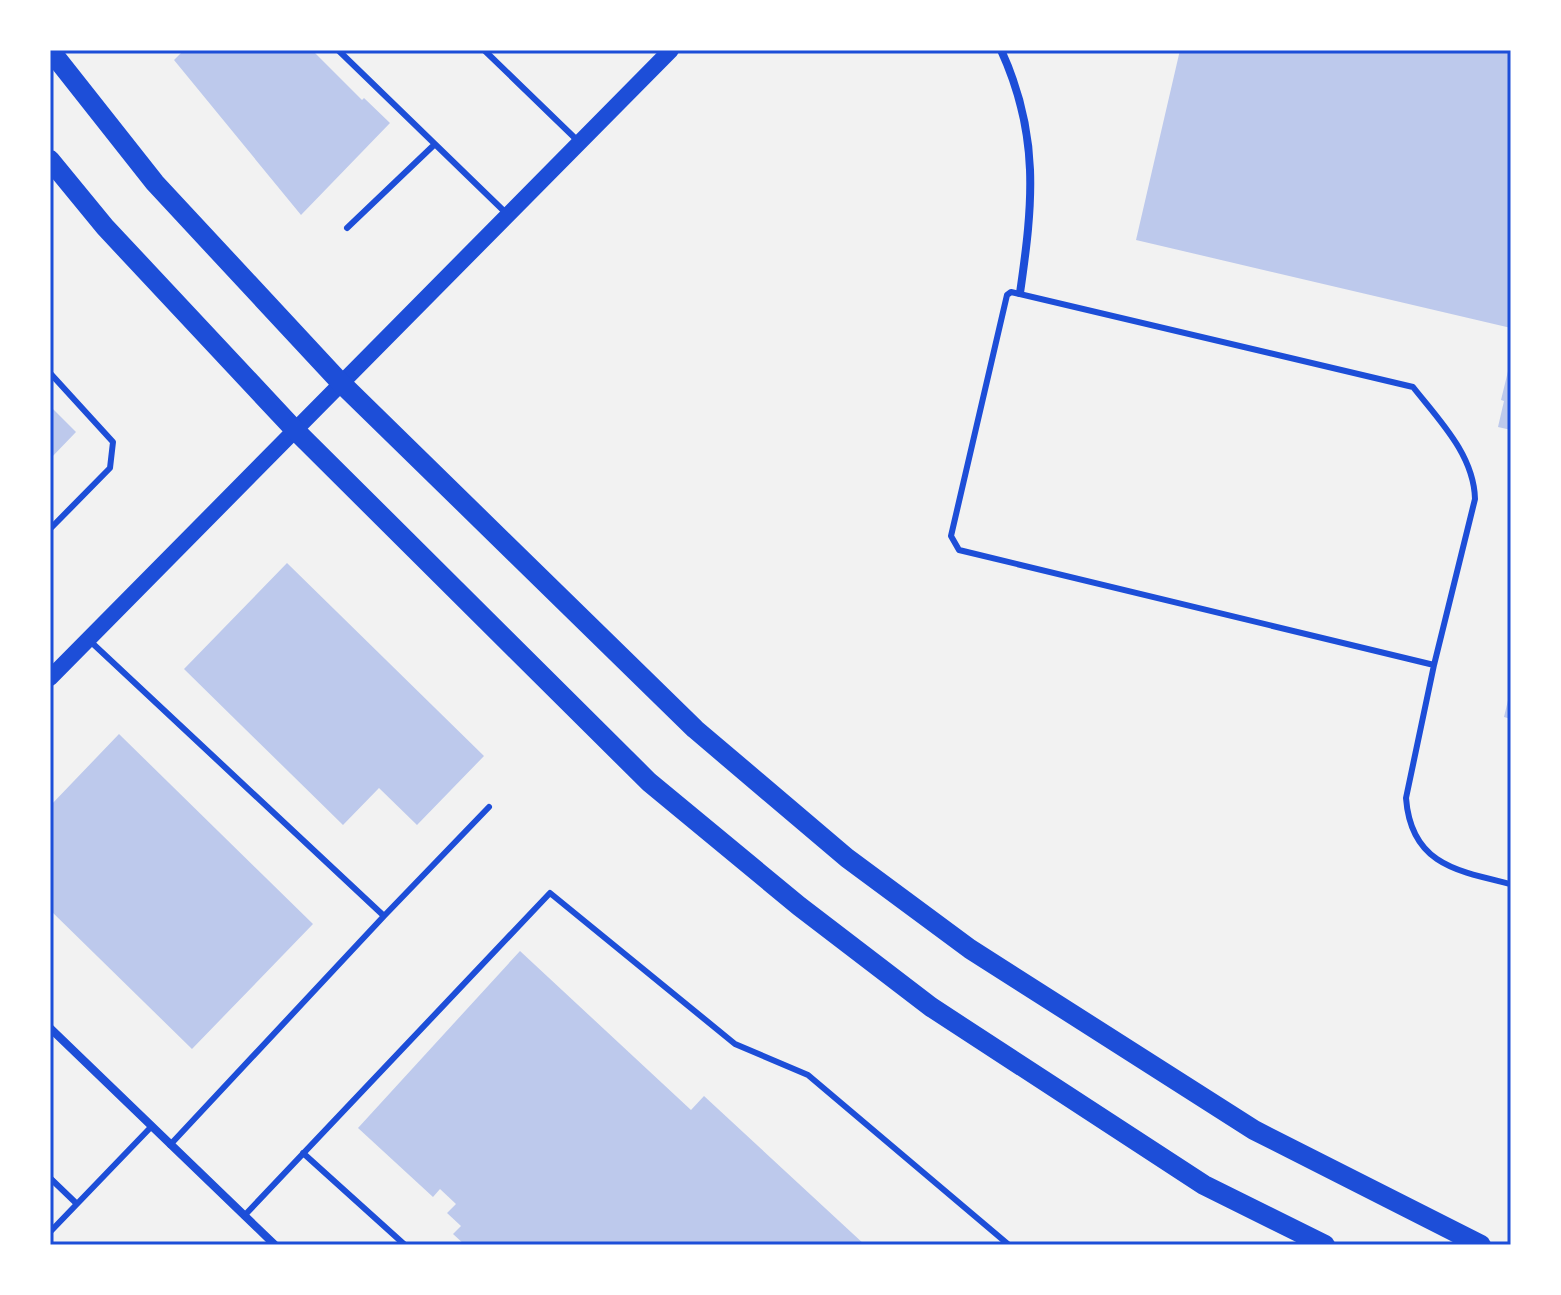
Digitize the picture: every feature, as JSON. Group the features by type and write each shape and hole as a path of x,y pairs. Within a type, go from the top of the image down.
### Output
{"main road":[{"path":"50,50 155,183 340,382 695,729 847,858 970,949 1254,1130 1481,1245"},
{"path":"50,678 671,50"},
{"path":"50,160 105,227 294,429 649,782 799,906 931,1007 1204,1185 1325,1245"}],"street":[{"path":"1001,50 1024,111 1031,158 1030,216 1020,293"},
{"path":"50,1028 275,1245"}],"lane":[{"path":"338,50 507,214"},
{"path":"484,50 579,142"},
{"path":"347,228 435,144"},
{"path":"1434,665 959,550 951,536 1008,293 1020,293 1413,387 1468,462 1475,482 1475,499 1434,665 1406,798 1408,817 1420,843 1443,864 1466,874 1511,884"},
{"path":"50,373 113,442 110,468 50,529"},
{"path":"88,640 384,916"},
{"path":"170,1145 489,807"},
{"path":"244,1216 550,893 735,1044 808,1075 1009,1245"},
{"path":"50,1232 151,1127"},
{"path":"303,1153 405,1245"},
{"path":"50,1178 77,1204"}],"building":[{"path":"184,50 312,50 390,123 301,215 174,60"},
{"path":"1180,50 1511,50 1511,328 1136,240"},
{"path":"1511,363 1511,430 1498,427"},
{"path":"50,406 76,432 50,459"},
{"path":"287,563 484,756 417,825 379,788 343,825 184,669"},
{"path":"1511,692 1511,719 1504,717"},
{"path":"119,734 313,924 192,1049 50,910 50,806"},
{"path":"520,951 691,1110 704,1096 865,1245 465,1245 453,1234 461,1226 447,1213 456,1204 440,1189 433,1197 358,1128"}]}
